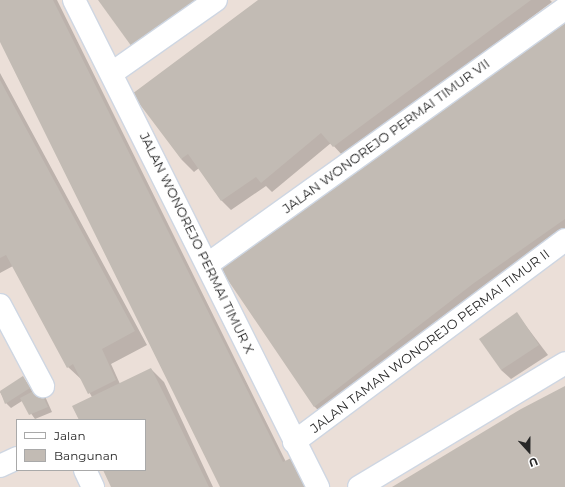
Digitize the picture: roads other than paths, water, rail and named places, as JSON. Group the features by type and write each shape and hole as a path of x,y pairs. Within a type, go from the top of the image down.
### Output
{"street":[{"name":"JALAN WONOREJO PERMAI TIMUR X","path":"74,0 112,72 208,264 294,442 318,487"},
{"path":"112,72 216,0"},
{"name":"JALAN WONOREJO PERMAI TIMUR VII","path":"208,264 565,8"},
{"name":"JALAN TAMAN WONOREJO PERMAI TIMUR II","path":"294,442 565,240"},
{"path":"0,305 43,386"},
{"path":"359,487 565,363"},
{"path":"0,466 16,458"},
{"path":"85,471 93,487"}]}
